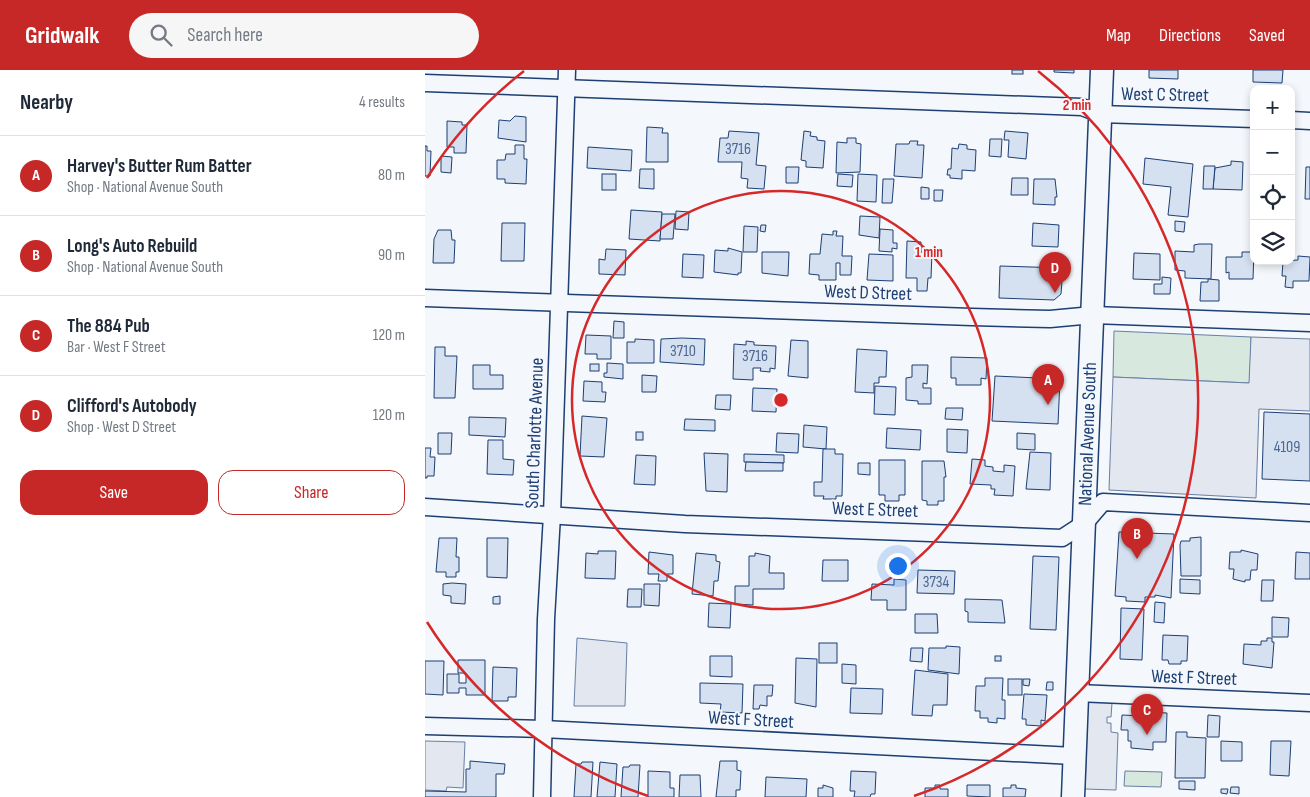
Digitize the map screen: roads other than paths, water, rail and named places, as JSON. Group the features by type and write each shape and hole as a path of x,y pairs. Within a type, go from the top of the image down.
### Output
{"main road":[{"name":"National Avenue South","path":"1073,797 1102,70"}],"street":[{"name":"South Charlotte Avenue","path":"542,797 545,619 552,515 567,70"},
{"name":"West C Street","path":"425,83 1082,107 1100,114 1250,118"},
{"path":"1295,120 1310,122"},
{"name":"West D Street","path":"425,298 1050,319 1093,315 1310,323"},
{"name":"West E Street","path":"425,507 685,524 1062,538 1085,523 1103,502 1310,513"},
{"name":"West F Street","path":"1077,693 1310,703"},
{"name":"West F Street","path":"425,726 543,729 1075,756"}],"place":[{"name":"Clifford's Autobody","path":"1055,293"},
{"name":"Harvey's Butter Rum Batter","path":"1048,405"},
{"name":"Long's Auto Rebuild","path":"1137,559"},
{"name":"The 884 Pub","path":"1147,735"}]}
